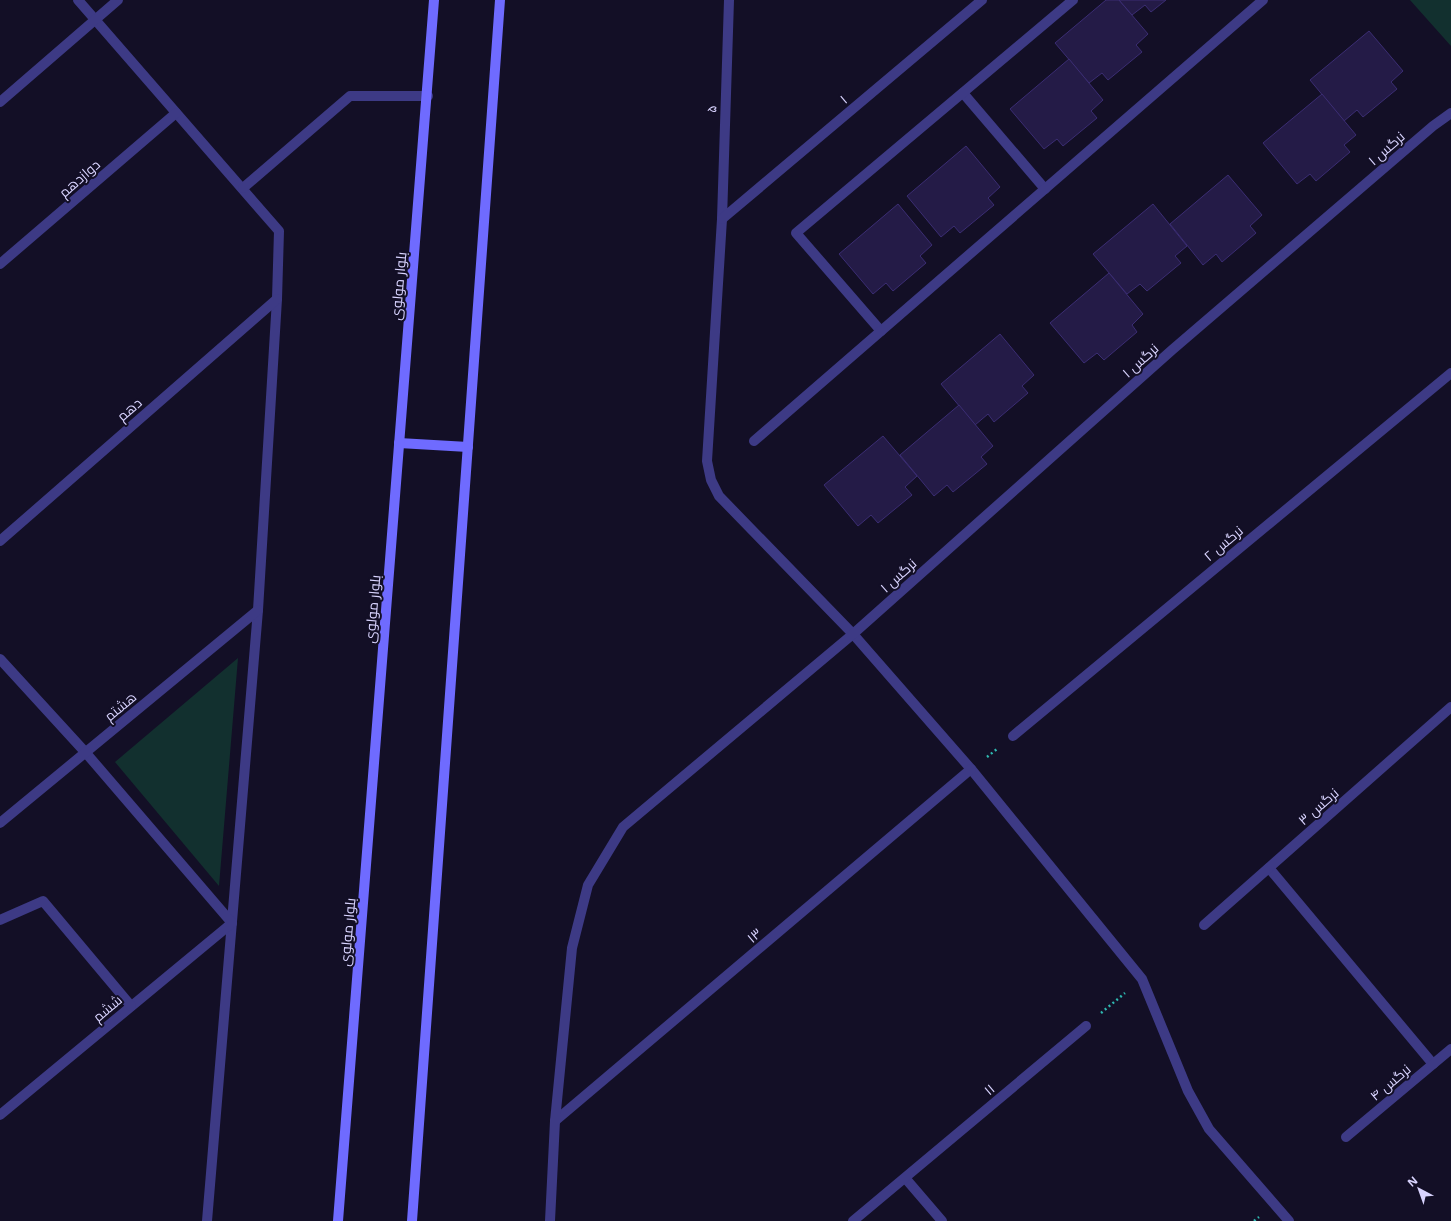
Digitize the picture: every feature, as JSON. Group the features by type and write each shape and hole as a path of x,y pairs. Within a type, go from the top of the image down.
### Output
{"street":[{"path":"78,0 279,231 277,299 258,610 206,1221"},
{"path":"0,102 118,0"},
{"name":"بلوار مولوی","path":"338,1221 399,443 428,96 434,0"},
{"path":"412,1221 500,0"},
{"name":"۵","path":"729,0 722,219 707,461 711,480 719,496 853,634 971,770 1142,979 1188,1091 1209,1129 1289,1221"},
{"name":"۱","path":"722,219 982,0"},
{"path":"881,332 796,233 1073,0"},
{"path":"754,441 1263,0"},
{"path":"963,93 1045,189"},
{"path":"243,188 350,96 428,96"},
{"name":"دوازدهم","path":"0,264 176,113"},
{"name":"نرگس ۱","path":"550,1221 555,1122 572,948 588,885 623,827 853,634 1172,350 1433,126 1451,113"},
{"name":"دهم","path":"0,541 277,299"},
{"name":"نرگس ۲","path":"1013,736 1451,373"},
{"path":"399,443 468,447"},
{"name":"هشتم","path":"0,822 86,753 258,610"},
{"path":"0,659 86,753 232,923"},
{"name":"نرگس ۳","path":"1204,925 1451,707"},
{"name":"۱۳","path":"555,1122 971,770"},
{"path":"1269,868 1433,1064"},
{"path":"0,920 43,901 131,1006"},
{"name":"ششم","path":"0,1115 232,923"},
{"name":"۱۱","path":"853,1221 1086,1026"},
{"name":"نرگس ۴","path":"1346,1137 1451,1049"},
{"path":"906,1178 942,1221"}],"path":[{"path":"971,770 1013,736"},
{"path":"1086,1026 1142,979"}],"green space":[{"path":"1410,0 1451,0 1451,46"},
{"path":"238,658 219,886 115,762"}],"building":[{"path":"1106,0 1119,0 1148,34 1136,45 1142,52 1108,80 1102,73 1089,83 1055,43"},
{"path":"1119,0 1166,0 1151,12 1145,5 1132,15"},
{"path":"1369,31 1403,71 1391,82 1397,89 1363,117 1357,110 1344,121 1310,80"},
{"path":"1069,59 1103,100 1091,111 1097,118 1063,146 1057,139 1044,149 1010,109"},
{"path":"1322,94 1356,135 1344,145 1350,152 1316,181 1310,174 1297,184 1263,143"},
{"path":"966,146 1000,187 988,198 994,205 960,233 954,226 941,237 907,196"},
{"path":"1228,175 1262,215 1250,226 1256,233 1222,262 1216,254 1203,265 1170,224"},
{"path":"898,204 932,245 920,256 926,263 893,291 886,283 873,294 839,254"},
{"path":"1153,204 1187,246 1175,256 1181,263 1147,291 1140,284 1127,294 1093,254"},
{"path":"1109,273 1143,314 1132,325 1137,332 1104,360 1097,353 1084,363 1050,323"},
{"path":"1000,334 1034,375 1022,386 1028,393 994,422 988,414 975,425 941,384"},
{"path":"959,405 993,446 981,457 987,464 953,492 947,485 934,496 900,455"},
{"path":"883,436 917,476 905,487 912,495 878,523 871,515 858,526 824,485"}]}
